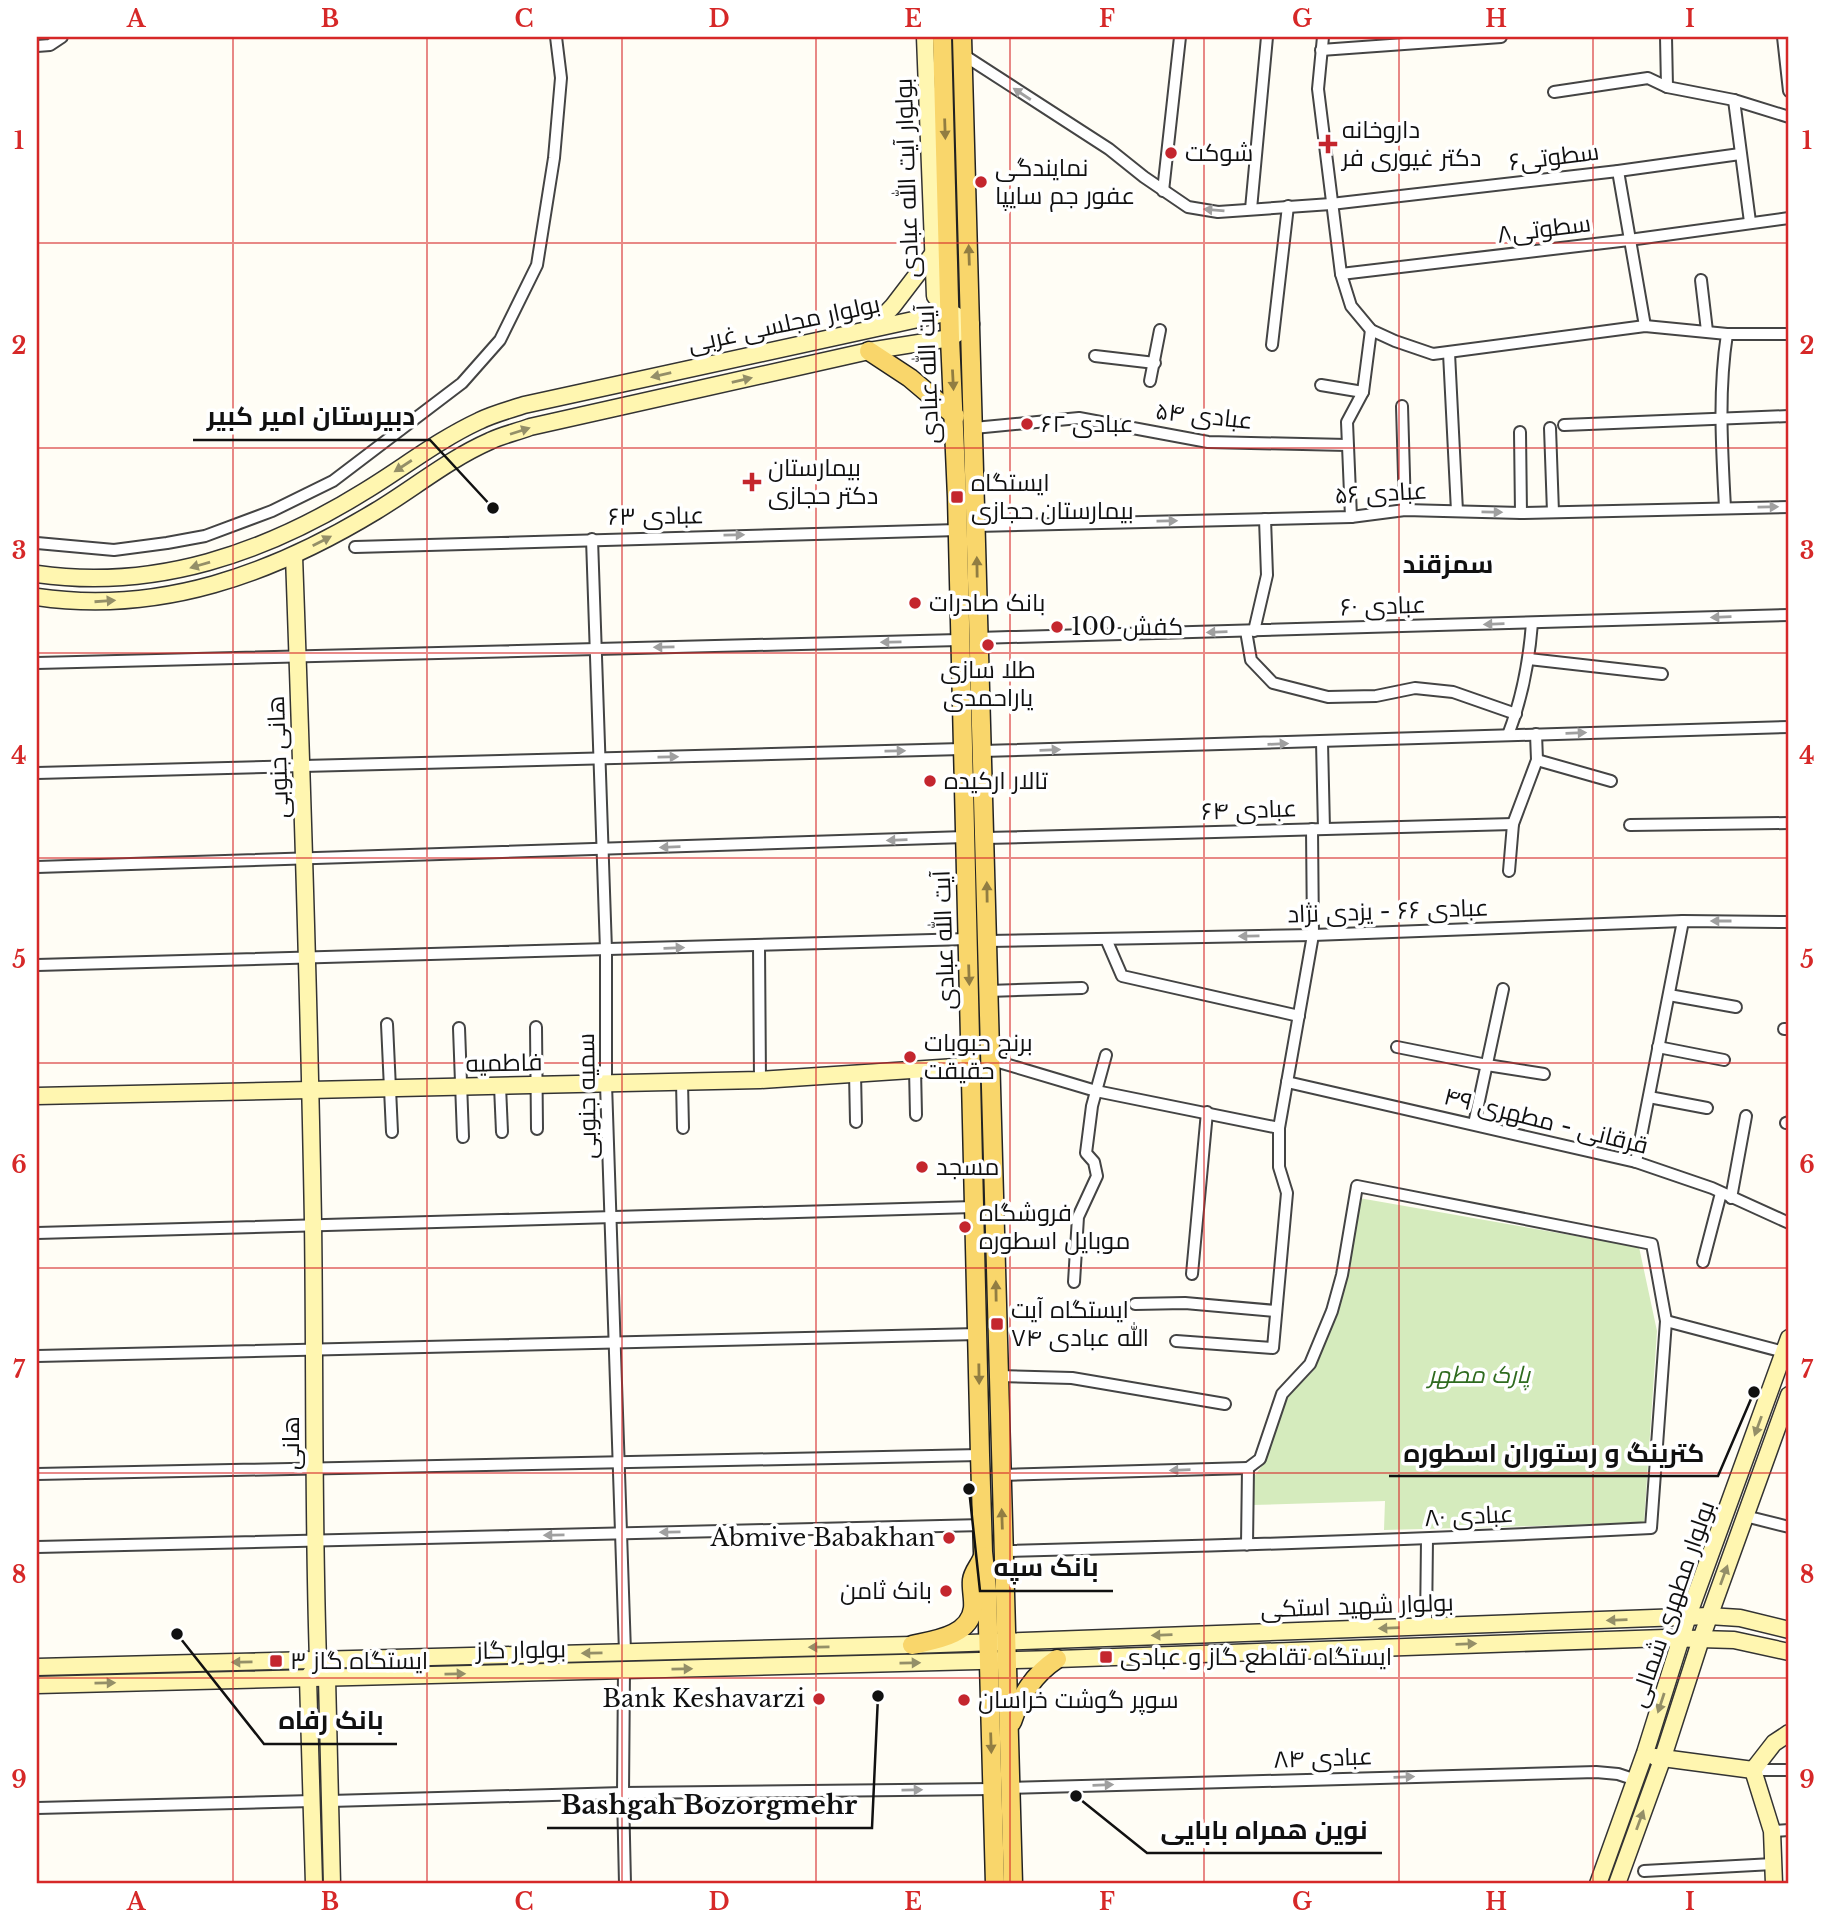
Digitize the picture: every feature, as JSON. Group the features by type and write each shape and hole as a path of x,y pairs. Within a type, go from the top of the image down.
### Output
{"main road":[{"name":"بولوار آیت الله عبادی","path":"925,37 935,296 950,312"},
{"name":"آیت الله عبادی","path":"942,37 950,338 955,416 978,638 986,838 1003,1551 997,1641"},
{"name":"آیت الله عبادی","path":"962,45 974,428 960,640 980,1455 983,1552 997,1641 1002,1788 1013,1884"},
{"path":"872,328 902,296 932,255"},
{"path":"950,312 971,324"},
{"name":"بولوار مجلسی غربی","path":"37,574 94,579 136,576 183,570 225,558 285,535 323,515 481,419 524,405 950,312"},
{"name":"بولوار مجلسی غربی","path":"37,597 93,602 187,593 232,580 294,556 377,510 490,440 530,427 869,351 950,338 971,324"},
{"path":"869,351 910,378 955,416"},
{"name":"هانی جنوبی","path":"294,556 310,1090"},
{"name":"فاطمیه","path":"37,1096 760,1080 971,1066"},
{"name":"هانی","path":"310,1090 314,1541 318,1660"},
{"name":"بولوار مطهری شمالی","path":"1598,1884 1636,1780 1688,1616 1787,1345"},
{"name":"بولوار مطهری شمالی","path":"1617,1884 1662,1760 1701,1639 1788,1403"},
{"path":"912,1645 952,1635 965,1625 973,1607 972,1578 983,1560 983,1552"},
{"name":"بولوار شهید استکی","path":"997,1641 1688,1616 1740,1618 1789,1630"},
{"name":"بولوار شهید استکی","path":"998,1661 1682,1638 1734,1640 1789,1652"},
{"name":"بولوار گاز","path":"37,1667 997,1641"},
{"path":"1009,1732 1017,1707 1030,1683 1042,1669 1056,1659"},
{"path":"318,1660 327,1678 332,1884"},
{"path":"314,1884 309,1678 318,1660"},
{"name":"آیت الله عبادی","path":"995,1884 1009,1732 998,1661"},
{"name":"بولوار گاز","path":"37,1685 998,1661"},
{"path":"1754,1770 1774,1743 1789,1733"},
{"path":"1645,1753 1662,1760 1754,1770"},
{"path":"1754,1770 1772,1831 1774,1884"}],"street":[{"path":"37,46 50,45 62,37"},
{"path":"37,543 114,550 167,543 205,536 272,511 333,481 462,383 500,340 537,265 554,158 559,104 561,78 556,37"},
{"path":"1163,191 1180,37"},
{"path":"1251,209 1267,37"},
{"path":"1323,37 1318,89 1341,274 1351,306 1371,330 1433,354 1645,326 1727,334 1789,334"},
{"path":"1321,50 1501,37"},
{"path":"1666,37 1667,87"},
{"path":"1783,37 1789,91"},
{"name":"سطوتی۶","path":"962,45 1109,149 1163,191 1188,207 1218,212 1331,204 1740,154"},
{"path":"1554,92 1648,78 1667,87 1734,100 1789,117"},
{"path":"1734,100 1750,222"},
{"path":"1618,171 1645,326"},
{"path":"1272,345 1288,206"},
{"name":"سطوتی۸","path":"1341,274 1789,218"},
{"path":"1701,280 1707,331"},
{"path":"1150,381 1160,330"},
{"path":"1351,517 1347,422 1363,393 1371,330"},
{"path":"1725,508 1720,418 1727,334"},
{"path":"1449,354 1457,511"},
{"path":"1095,356 1155,363"},
{"path":"1321,385 1363,393"},
{"path":"1402,406 1405,510"},
{"path":"1564,425 1789,416"},
{"name":"عبادی ۵۴","path":"974,428 1079,418 1208,442 1347,445"},
{"path":"1550,428 1553,512"},
{"path":"1520,432 1521,513"},
{"name":"عبادی ۵۶","path":"967,528 1351,517 1405,510 1521,513 1789,506"},
{"path":"1265,519 1267,575 1250,631 1251,660 1273,683 1328,697 1377,696 1415,688 1453,692 1516,714"},
{"name":"عبادی ۶۳","path":"355,547 967,528"},
{"name":"سمیه جنوبی","path":"592,539 606,950 606,1084 625,1652"},
{"name":"عبادی ۶۰","path":"978,638 1789,615"},
{"path":"1508,735 1516,714 1529,659 1532,623"},
{"path":"37,663 960,640"},
{"path":"1529,659 1662,674"},
{"path":"982,751 1789,727"},
{"path":"1509,872 1513,824 1536,760 1536,734"},
{"path":"1322,742 1324,829"},
{"path":"37,774 962,749"},
{"path":"1536,760 1611,781"},
{"path":"1630,825 1789,823"},
{"name":"عبادی ۶۴","path":"986,838 1513,824"},
{"path":"1176,1341 1273,1348 1287,1192 1279,1167 1279,1128 1313,935 1312,829"},
{"path":"37,867 965,837"},
{"path":"1636,1162 1683,921"},
{"name":"عبادی ۶۶ - یزدی نژاد","path":"988,941 1313,935 1683,921 1789,922"},
{"path":"37,965 968,939"},
{"path":"1106,939 1122,976 1298,1016"},
{"path":"759,946 760,1080"},
{"path":"988,991 1082,988"},
{"path":"1474,1124 1503,989"},
{"path":"1668,995 1736,1007"},
{"path":"387,1024 392,1132"},
{"path":"536,1027 537,1129"},
{"path":"459,1028 463,1137"},
{"path":"1397,1047 1544,1074"},
{"path":"1658,1047 1724,1060"},
{"path":"1074,1282 1078,1217 1097,1176 1094,1162 1086,1153 1096,1091 1106,1055"},
{"path":"1002,1063 1096,1091 1279,1128"},
{"path":"915,1069 916,1115"},
{"path":"855,1073 856,1122"},
{"path":"682,1082 683,1128"},
{"name":"قرقانی - مطهری ۴۹","path":"1287,1082 1636,1162 1789,1223"},
{"path":"500,1086 502,1132"},
{"path":"1649,1097 1707,1108"},
{"path":"1192,1274 1207,1112"},
{"path":"1703,1262 1726,1196 1746,1116"},
{"name":"عبادی ۸۰","path":"1003,1551 1427,1539 1651,1528 1666,1321 1652,1244 1357,1186 1342,1275 1332,1311 1310,1364 1282,1394 1260,1460 1248,1468"},
{"path":"37,1233 974,1207"},
{"path":"1135,1304 1185,1303 1276,1311"},
{"path":"1666,1321 1787,1345"},
{"path":"37,1356 978,1334"},
{"path":"998,1376 1072,1377 1225,1404"},
{"path":"37,1474 980,1455"},
{"path":"1001,1475 1248,1468 1247,1545"},
{"path":"1745,1516 1789,1527"},
{"path":"37,1547 983,1525"},
{"path":"1426,1627 1427,1539"},
{"path":"624,1670 625,1884"},
{"path":"1754,1770 1789,1770"},
{"name":"عبادی ۸۴","path":"330,1801 623,1793 1002,1788 1596,1772 1618,1774 1636,1780"},
{"path":"37,1808 312,1801"},
{"path":"1772,1831 1789,1830"},
{"path":"1644,1871 1773,1864"}],"green space":[{"name":"پارک مطهر","path":"1359,1198 1639,1247 1657,1331 1644,1523 1384,1530 1385,1501 1252,1505 1252,1479 1265,1462 1284,1401 1313,1371 1337,1316 1346,1280"}],"place":[{"name":"داروخانه دکتر غیوری فر","path":"1328,144"},
{"name":"شوكت","path":"1171,153"},
{"name":"نمایندگی عفور جم سایپا","path":"981,182"},
{"name":"عبادی ۶۲","path":"1027,424"},
{"name":"بیمارستان دکتر حجازی","path":"752,482"},
{"name":"ایستگاه بیمارستان حجازی","path":"957,497"},
{"name":"دبیرستان امیر کبیر","path":"493,508"},
{"name":"بانک صادرات","path":"915,603"},
{"name":"کفش 100","path":"1057,627"},
{"name":"طلا سازی یاراحمدی","path":"988,645"},
{"name":"تالار ارکیده","path":"930,781"},
{"name":"برنج حبوبات حقیقت","path":"910,1057"},
{"name":"مسجد","path":"922,1167"},
{"name":"فروشگاه موبایل اسطوره","path":"965,1227"},
{"name":"ایستگاه آیت الله عبادی ۷۴","path":"997,1324"},
{"name":"کترینگ و رستوران اسطوره","path":"1754,1392"},
{"name":"بانک سپه","path":"969,1489"},
{"name":"Abmive Babakhan","path":"949,1538"},
{"name":"بانک ثامن","path":"946,1591"},
{"name":"بانک رفاه","path":"177,1634"},
{"name":"ایستگاه تقاطع گاز و عبادی","path":"1106,1657"},
{"name":"ایستگاه گاز ۳","path":"276,1661"},
{"name":"Bashgah Bozorgmehr","path":"878,1696"},
{"name":"Bank Keshavarzi","path":"819,1699"},
{"name":"سوپر گوشت خراسان","path":"964,1700"},
{"name":"نوین همراه بابایی","path":"1076,1796"}],"district":[{"name":"سمزقند","path":"1448,564"}]}
